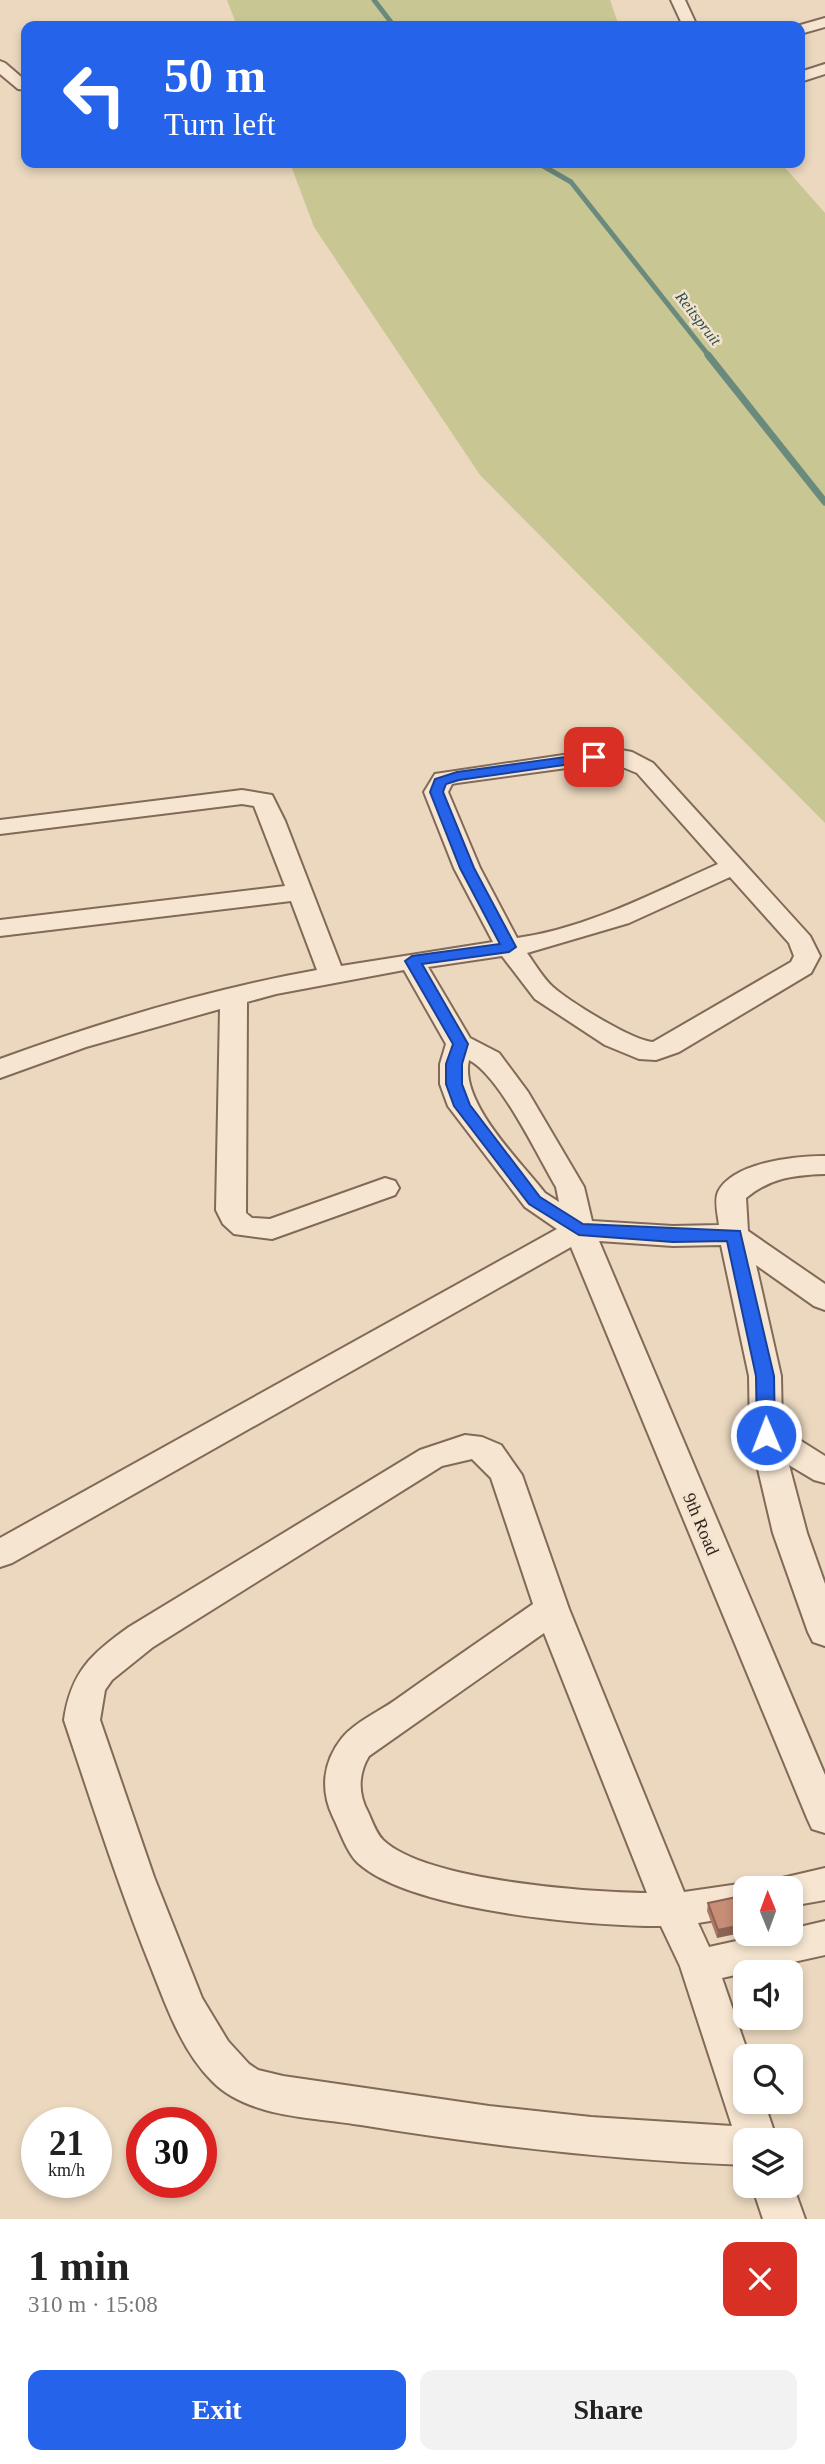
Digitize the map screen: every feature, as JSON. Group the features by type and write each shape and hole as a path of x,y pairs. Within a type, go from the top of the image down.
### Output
{"street":[{"path":"678,0 688,21"},
{"path":"805,28 825,22"},
{"path":"0,66 21,84"},
{"path":"805,75 825,69"},
{"path":"610,755 624,757 645,768 801,941 807,956 802,967 669,1046 656,1051 639,1050 615,1039 544,993 509,947 467,868 436,792 443,779 610,755"},
{"path":"0,827 256,797 267,805 332,976"},
{"path":"0,1069 76,1041 273,986 412,961 539,943 620,918 733,866"},
{"path":"0,928 301,891"},
{"path":"412,961 460,1044 454,1064 454,1084 462,1106 535,1200 579,1230 673,1236 734,1235 825,1299"},
{"path":"234,997 233,1217 244,1227 272,1229 385,1188"},
{"name":"9th Road","path":"460,1044 489,1059 514,1091 570,1187 579,1230 825,1818"},
{"path":"825,1165 772,1168 749,1179 731,1195 734,1235 765,1376 766,1435 790,1533 825,1632"},
{"path":"0,1554 579,1230"},
{"path":"766,1435 825,1471"},
{"path":"733,2146 665,2144 468,2124 271,2092 236,2078 210,2049 185,2001 149,1918 82,1720 84,1694 102,1665 141,1637 431,1458 460,1447 480,1447 494,1455 506,1475 552,1609 672,1909 699,1966 753,2128"},
{"path":"552,1609 356,1746 345,1762 340,1786 347,1807 371,1852 397,1867 438,1882 544,1903 672,1909 733,1901"},
{"path":"803,1888 825,1884"},
{"path":"699,1966 825,1938"},
{"path":"777,2198 784,2219"}],"shaded area":[{"path":"227,0 610,0 617,21 235,21"},
{"name":"Reitspruit","path":"292,168 785,168 825,213 825,823 480,475 314,227"}],"building":[{"path":"733,1898 733,1927 718,1930 708,1903"}],"waterway":[{"name":"Reitspruit","path":"374,0 390,21"},
{"name":"Reitspruit","path":"547,168 571,182 709,356"},
{"name":"Reitspruit","path":"708,355 825,502"}],"route":[{"path":"594,757 457,776 440,782 436,792 467,868 509,947 412,961 460,1044 454,1064 454,1084 462,1106 535,1200 579,1230 673,1236 734,1235 765,1376 766,1435"}]}
